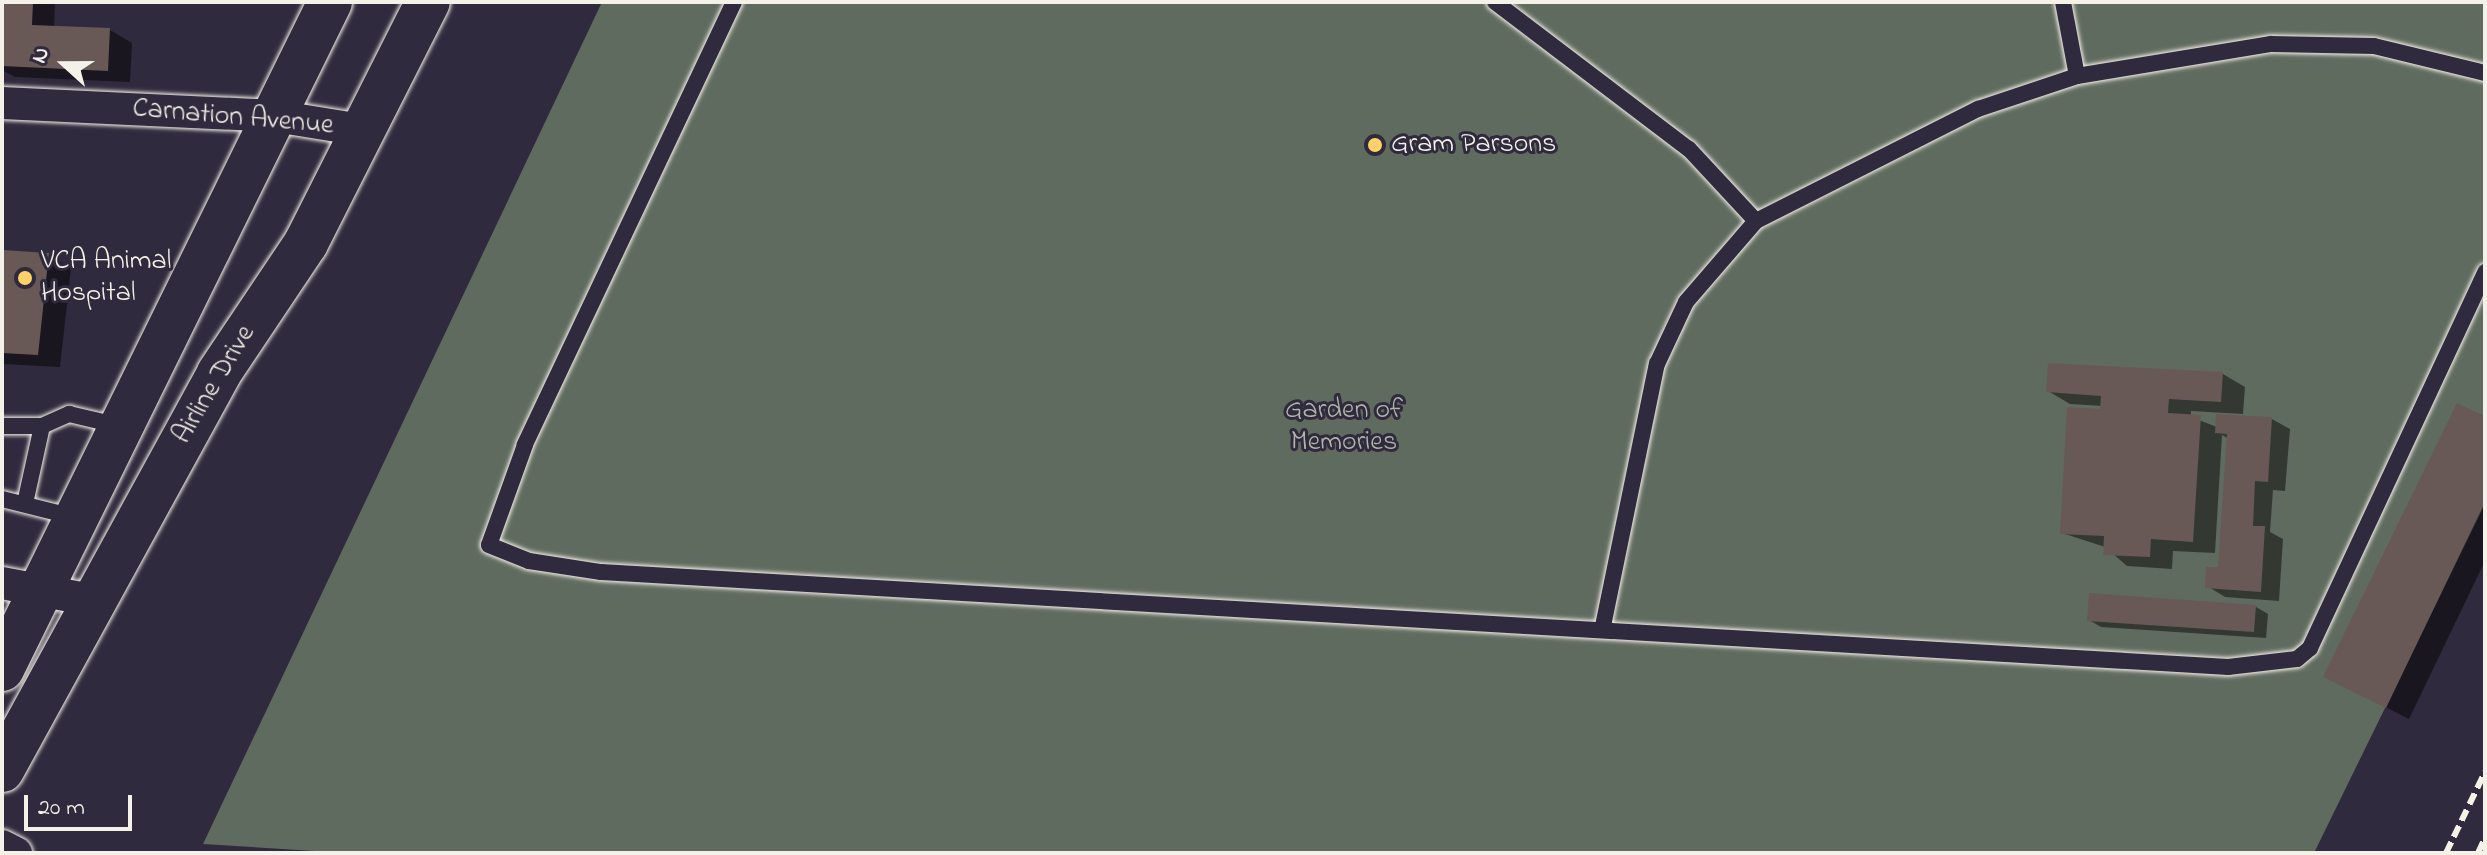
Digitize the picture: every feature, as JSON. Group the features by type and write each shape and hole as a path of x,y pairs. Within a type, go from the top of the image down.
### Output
{"highway":[{"path":"2,669 22,584 76,517 330,2"},
{"name":"Airline Drive","path":"2,770 91,600 219,373 306,243 368,131 428,2"}],"street":[{"name":"Carnation Avenue","path":"2,103 275,116 368,131"},
{"path":"22,584 91,600"},
{"path":"2,846 16,853"}],"lane":[{"path":"734,2 525,445 489,545 529,561 601,572 1603,626 2228,667 2297,659 2310,648 2485,272"},
{"path":"1495,2 1689,149 1756,221"},
{"path":"2063,2 2077,76"},
{"path":"1603,626 1657,364 1686,302 1756,221 1978,109 2077,76 2271,44 2374,46 2485,73"},
{"path":"2,426 42,426 69,414 120,426"},
{"path":"25,503 42,426"},
{"path":"2,499 76,517"}],"green space":[{"name":"Garden of Memories","path":"602,2 2485,2 2485,504 2314,853 347,853 203,844"}],"building":[{"path":"2,2 33,2 32,25 110,28 108,71 2,66"},
{"name":"VCA Animal Hospital","path":"2,250 49,253 38,355 2,353"},
{"path":"2048,363 2223,372 2221,402 2169,399 2168,413 2201,415 2193,542 2151,539 2150,557 2103,555 2104,536 2060,534 2067,407 2100,409 2101,396 2046,392"},
{"path":"2457,403 2485,416 2485,502 2386,708 2323,677"},
{"path":"2216,414 2272,417 2268,482 2255,481 2253,526 2265,526 2261,592 2205,588 2206,567 2218,567 2227,434 2215,433"},
{"path":"2089,593 2256,605 2254,632 2087,621"}],"railway":[{"path":"2446,853 2485,772"},
{"path":"2478,853 2485,838"}],"place":[{"name":"Gram Parsons","path":"1375,145"},
{"name":"VCA Animal Hospital","path":"25,278"}]}
